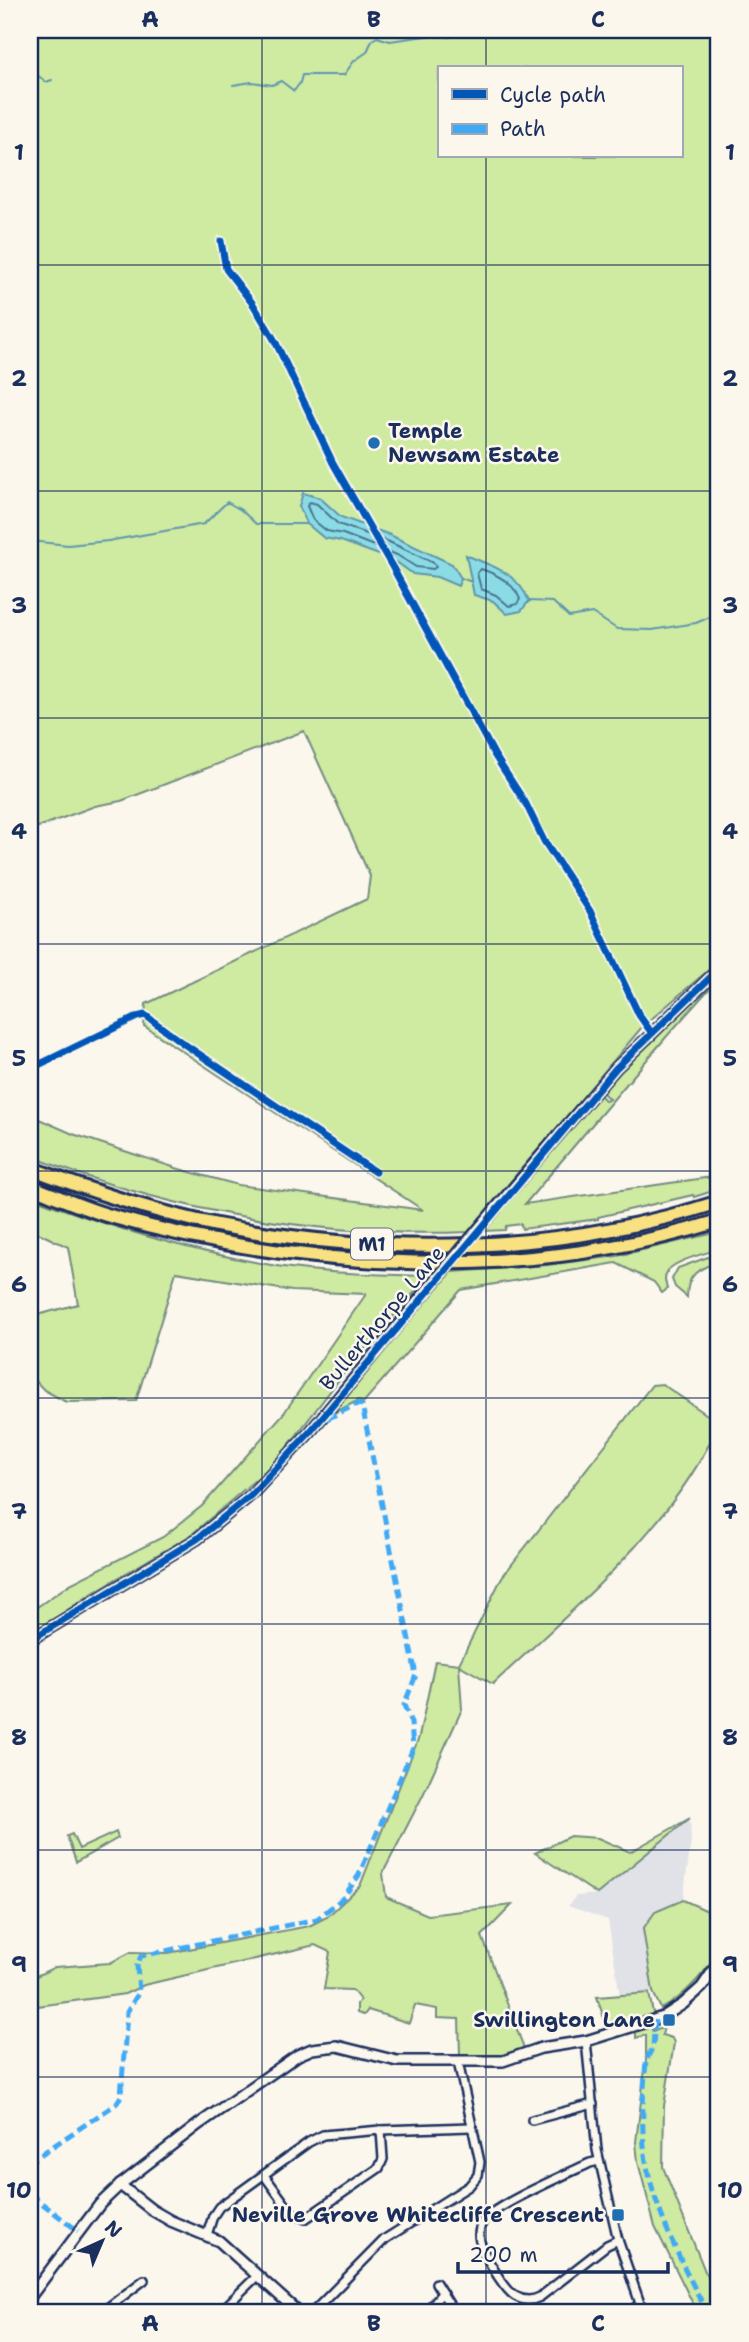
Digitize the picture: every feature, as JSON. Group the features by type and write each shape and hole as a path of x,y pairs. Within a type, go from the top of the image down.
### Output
{"highway":[{"name":"M1","path":"30,1168 144,1207 216,1224 362,1244 452,1245 522,1242 611,1228 719,1202"},
{"name":"M1","path":"30,1186 107,1215 203,1239 344,1259 424,1263 533,1258 683,1232 719,1221"}],"street":[{"name":"Bullerthorpe Lane","path":"30,1640 197,1539 251,1495 310,1432 496,1208 617,1068 719,969"},
{"path":"30,2297 92,2213 120,2185 291,2059 325,2046 347,2048 397,2062 503,2061 541,2048 586,2041 663,2017 684,2004 702,1987 719,1962"},
{"path":"586,2041 599,2161 618,2240 643,2312"},
{"path":"313,2312 385,2239 475,2181 480,2162 458,2062"},
{"path":"532,2120 593,2104"},
{"path":"207,2235 219,2207 309,2142 323,2135 471,2127"},
{"path":"264,2175 291,2212 305,2219 379,2168 383,2159 381,2130"},
{"path":"599,2161 497,2210 482,2222 479,2237 483,2250 505,2287 514,2296 528,2301 540,2297 607,2245 618,2240"},
{"path":"120,2185 152,2210 171,2221 207,2235 233,2251 298,2312"},
{"path":"220,2312 258,2275"},
{"path":"102,2312 144,2280"},
{"path":"436,2283 449,2304"},
{"path":"426,2312 442,2293"},
{"path":"112,2304 119,2312"},
{"path":"629,2312 640,2304"}],"shaded area":[{"path":"690,1818 691,1841 683,1900 656,1912 643,1929 653,1992 620,1996 608,1920 568,1906 576,1896 597,1894"}],"green space":[{"name":"Temple Newsam Estate","path":"30,30 719,30 719,961 642,1027 469,1232 413,1233 301,1225 191,1206 136,1192 30,1156 30,1115 73,1134 179,1169 238,1185 423,1210 144,1026 146,1004 367,899 370,876 304,731 121,801 95,806 30,830"},
{"path":"719,974 719,978 525,1204 719,1176 719,1189 598,1219 522,1229 521,1224 506,1226 505,1230 485,1231 596,1096 601,1096 606,1101 609,1099 603,1093 603,1088 655,1033"},
{"path":"30,1197 143,1235 230,1257 281,1267 429,1276 351,1364 276,1462 191,1535 99,1589 30,1635 30,1612 70,1584 163,1537 202,1506 284,1413 366,1294 292,1291 176,1272 136,1401 66,1402 44,1390 30,1375 30,1317 78,1304 68,1247 30,1229"},
{"path":"719,1232 719,1249 682,1261 670,1268 665,1276 667,1289 662,1293 654,1282 616,1263 461,1290 363,1403 359,1400 326,1417 452,1272 547,1265 617,1256"},
{"path":"719,1253 719,1261 692,1277 687,1297 675,1287 672,1279 678,1268"},
{"path":"662,1384 719,1423 701,1460 650,1530 620,1564 493,1684 459,1665 462,1709 423,1795 383,1873 386,1897 428,1915 512,1905 482,1936 525,2051 499,2057 460,2055 459,2019 437,2018 437,2009 415,2005 409,2023 368,2010 364,2015 357,2013 360,2000 352,1990 324,1989 330,1952 315,1945 144,1985 125,1994 30,2007 30,1979 55,1967 110,1963 131,1952 168,1953 309,1926 327,1917 360,1886 419,1737 435,1661 459,1664 502,1577 652,1385"},
{"path":"690,1818 597,1894 535,1853 570,1836 598,1838 630,1852"},
{"path":"116,1832 118,1838 76,1862 67,1836 72,1834 79,1849"},
{"path":"683,1900 719,1916 719,1944 711,1962 696,1981 661,2009 653,1992 643,1929 655,1912"},
{"path":"649,1993 653,2013 650,2017 608,2031 597,1997"},
{"path":"651,2027 653,2032 664,2027 662,2035 672,2038 674,2043 664,2106 663,2167 719,2306 719,2312 697,2312 655,2227 638,2162 636,2142 646,2060 646,2035 636,2038 636,2029"}],"water":[{"path":"303,493 320,498 341,517 390,535 452,564 461,578 458,586 437,577 413,574 395,561 341,541 324,538 307,524 299,506"},
{"path":"466,555 503,571 517,583 529,601 521,611 507,614 493,601 474,595"}],"waterway":[{"path":"233,85 252,82 272,85 281,81 294,91 302,75 344,75 354,61 367,52 372,40 377,37 390,41 439,34 449,37 466,30"},
{"path":"30,74 36,74 46,82 52,80"},
{"path":"30,541 68,545 108,541 204,524 227,502 256,524 307,524"},
{"path":"461,578 472,582"},
{"path":"529,601 553,602 569,617 592,613 617,629 652,630 696,623 719,613"}],"marked path":[{"path":"30,2165 34,2159 116,2104 121,2096 127,2012 139,1992 137,1965 141,1956 317,1919 343,1898 359,1875 413,1748 411,1723 404,1705 416,1675 362,1405 357,1404 327,1419"},
{"path":"655,2020 653,2047 646,2060 644,2092 643,2135 647,2167 668,2232 707,2312"},
{"path":"30,2194 78,2231"}],"cycle path":[{"path":"221,241 226,269 253,304 275,341 333,463 495,756 526,804 544,841 590,911 639,1015 651,1032"},
{"path":"30,1640 197,1539 251,1495 310,1432 616,1068 719,969"},
{"path":"30,1069 145,1015 375,1172"}],"place":[{"name":"Temple Newsam Estate","path":"374,443"},
{"name":"Swillington Lane","path":"669,2020"},
{"name":"Neville Grove Whitecliffe Crescent","path":"618,2215"}]}
